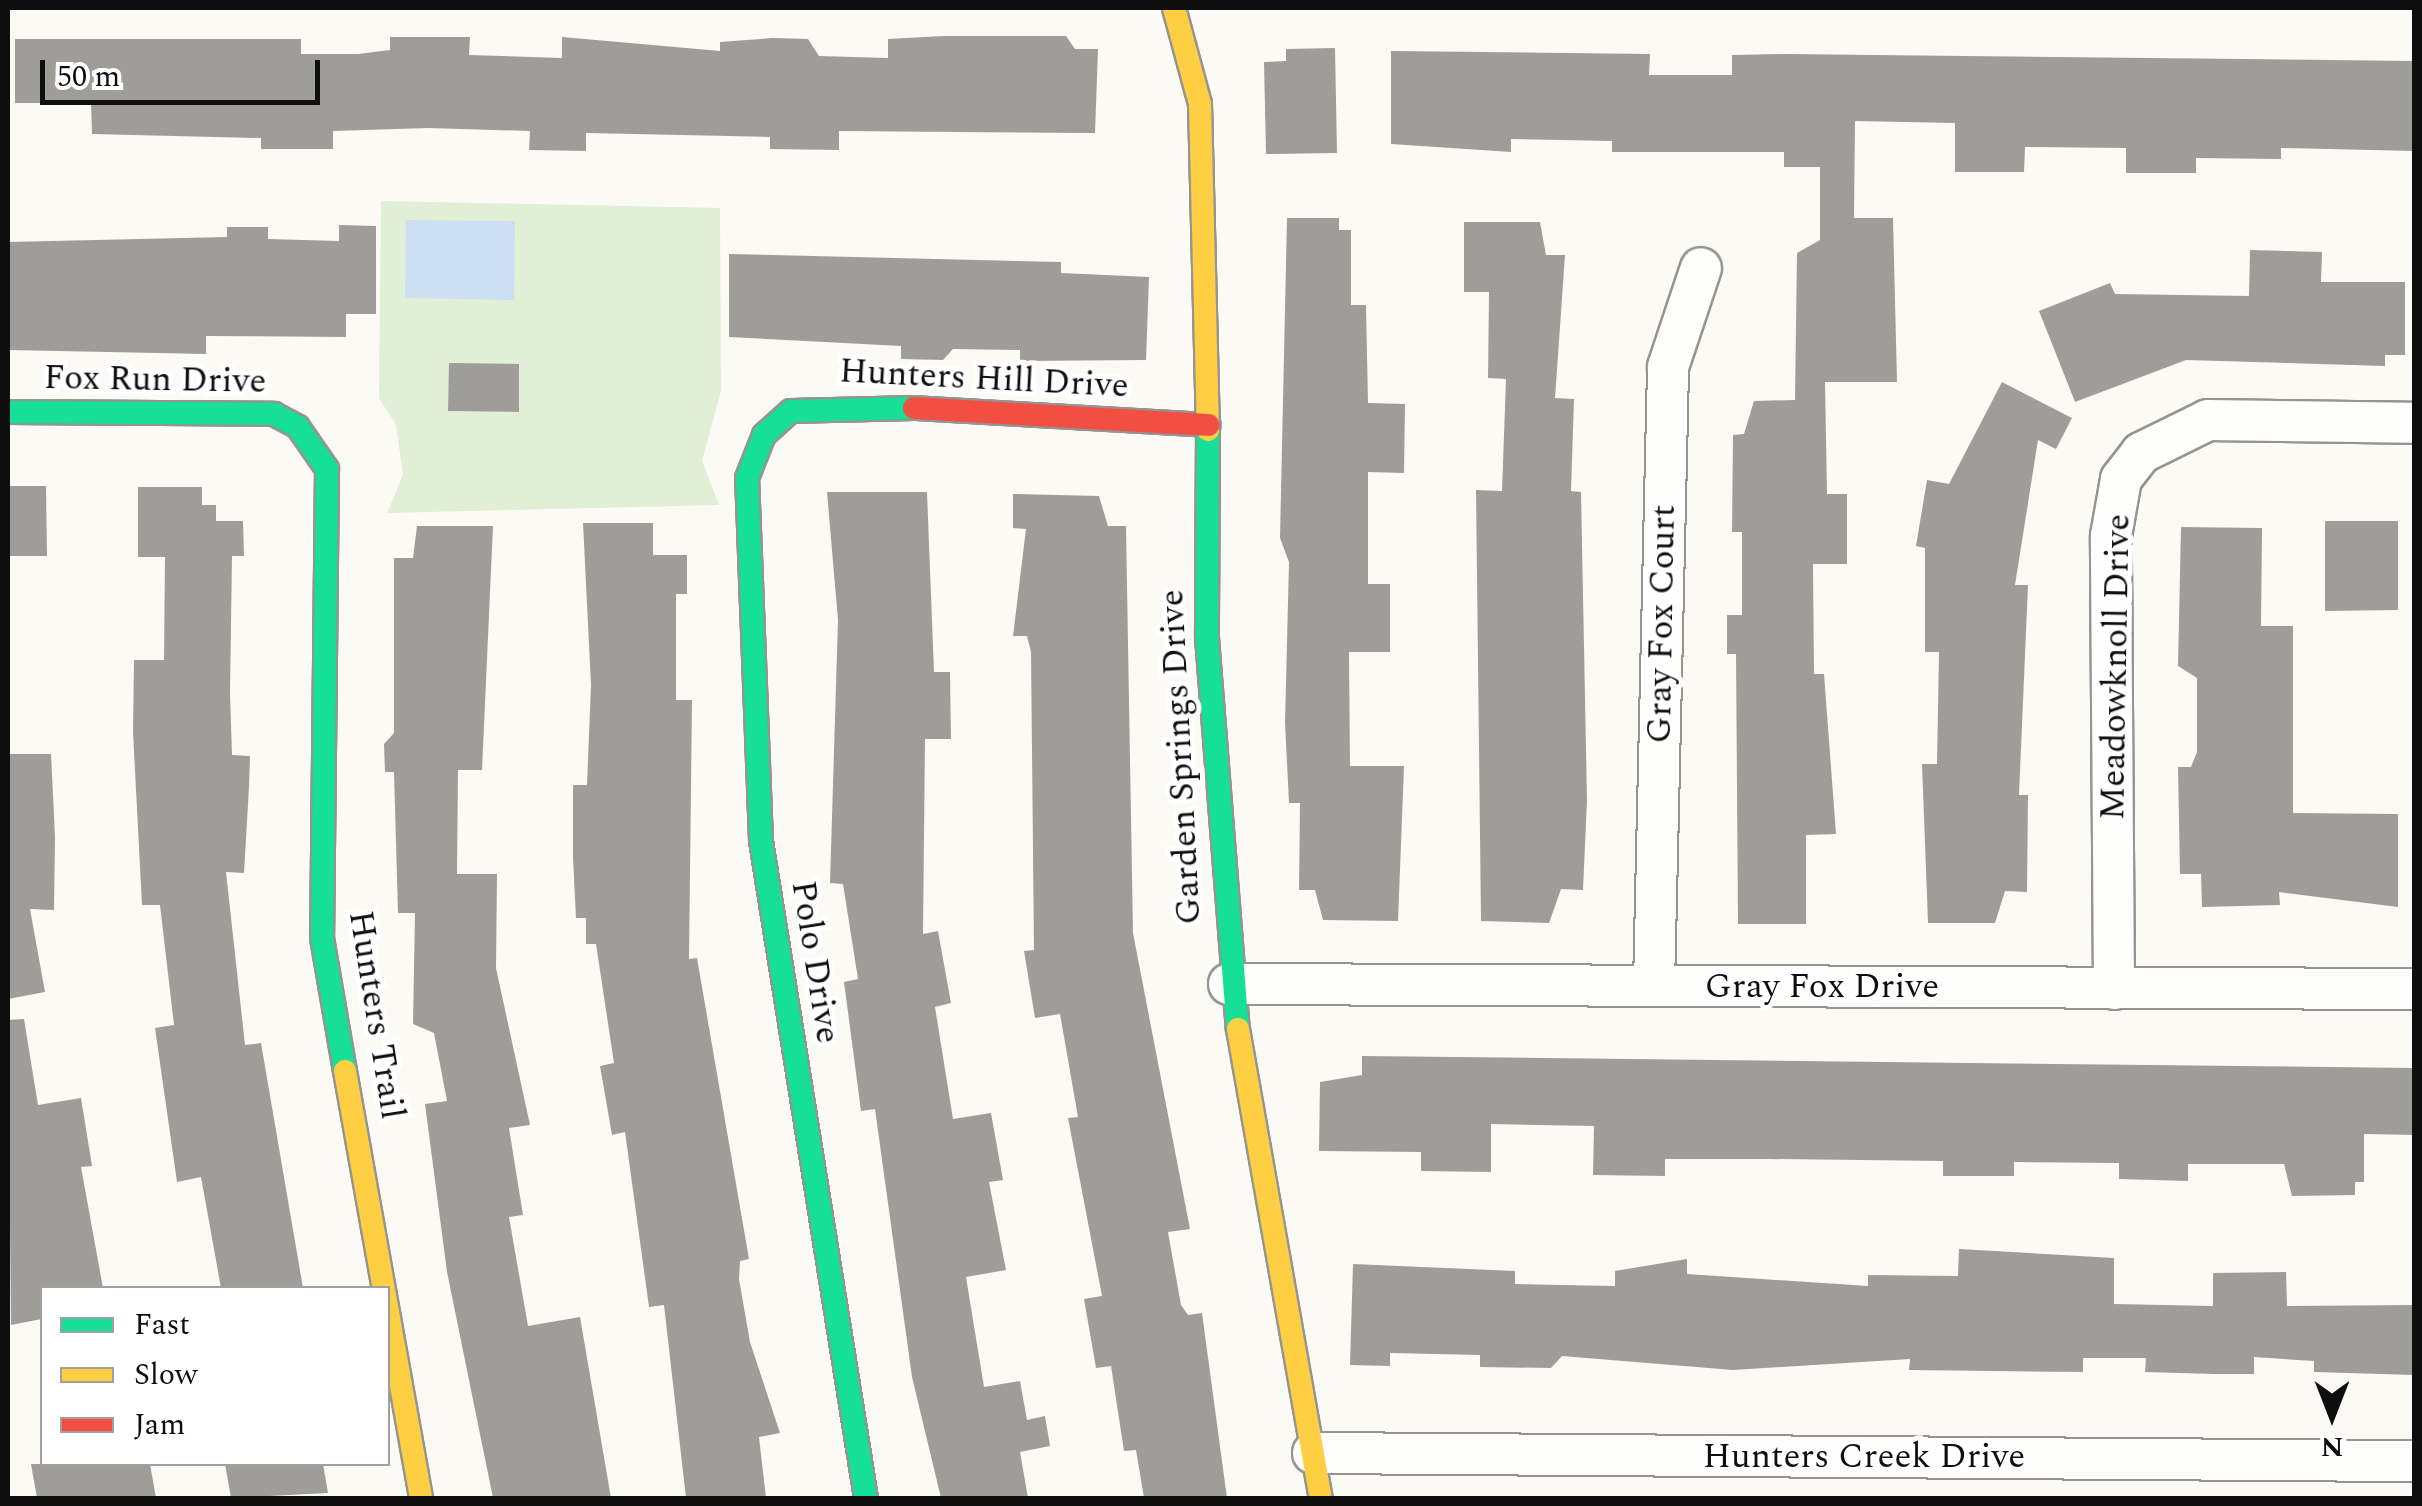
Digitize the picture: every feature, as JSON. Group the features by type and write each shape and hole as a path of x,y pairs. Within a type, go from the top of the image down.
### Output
{"street":[{"name":"Garden Springs Drive","path":"1174,8 1200,104 1209,425 1212,795 1229,984 1321,1498"},
{"name":"Gray Fox Court","path":"1654,986 1668,367 1701,268"},
{"name":"Hunters Hill Drive","path":"764,435 791,411 842,404 1209,425"},
{"name":"Fox Run Drive","path":"8,412 256,411 298,427"},
{"name":"Meadowknoll Drive","path":"2114,988 2111,536 2121,479 2141,453 2208,420 2414,423"},
{"name":"Hunters Trail","path":"298,427 319,450 332,498 322,938 384,1286"},
{"name":"Polo Drive","path":"764,435 747,478 761,841 866,1498"},
{"name":"Gray Fox Drive","path":"1229,984 2414,989"},
{"name":"Hunters Trail","path":"390,1323 421,1498"},
{"name":"Hunters Creek Drive","path":"1312,1453 2414,1461"}],"green space":[{"path":"381,201 720,208 721,391 702,461 719,505 387,513 403,475 396,425 379,398"}],"water":[{"path":"406,220 515,221 514,300 405,298"}],"building":[{"path":"1066,36 1075,49 1098,49 1095,133 839,131 839,150 770,149 770,137 586,133 586,151 529,150 530,131 428,128 333,131 333,149 261,149 261,138 92,134 91,103 15,103 15,39 301,39 301,54 358,54 390,50 390,37 470,37 469,55 562,58 562,37 720,51 720,42 773,38 808,39 819,56 888,58 888,39"},
{"path":"1335,48 1337,153 1266,154 1264,62 1286,61 1286,49"},
{"path":"1391,51 1650,54 1649,75 1732,75 1732,55 1785,54 2414,61 2414,151 2281,148 2281,159 2196,158 2196,173 2126,173 2126,148 2025,147 2024,172 1955,172 1955,123 1855,121 1854,218 1893,218 1897,382 1825,382 1827,494 1847,494 1847,564 1813,564 1814,674 1824,674 1836,834 1806,835 1806,924 1738,924 1736,654 1727,654 1727,615 1742,615 1742,532 1732,532 1733,435 1744,434 1754,401 1795,400 1797,253 1820,240 1820,167 1784,167 1784,152 1612,152 1612,141 1511,139 1511,152 1391,144"},
{"path":"1287,218 1339,218 1339,230 1351,230 1351,305 1366,305 1368,403 1405,404 1404,473 1368,472 1368,584 1390,584 1390,652 1349,652 1350,766 1404,766 1398,921 1323,920 1315,890 1299,890 1300,803 1289,803 1285,723 1289,562 1280,538"},
{"path":"1464,222 1540,222 1546,255 1565,255 1555,398 1574,399 1571,491 1581,492 1587,800 1583,890 1561,889 1549,923 1481,921 1476,490 1502,491 1506,379 1488,378 1489,292 1464,292"},
{"path":"339,225 376,226 376,314 346,314 346,337 206,336 206,354 8,350 8,242 227,237 227,227 268,227 268,239 339,241"},
{"path":"2250,250 2322,252 2321,282 2405,282 2405,355 2385,355 2385,366 2186,360 2075,402 2039,311 2110,283 2115,294 2249,296"},
{"path":"729,254 1061,262 1061,273 1149,277 1146,360 1020,361 1020,350 953,349 943,360 901,359 901,346 729,337"},
{"path":"449,363 519,364 519,412 448,411"},
{"path":"2002,382 2072,418 2056,449 2038,440 2015,585 2028,585 2019,795 2028,795 2027,892 2005,891 1995,923 1928,923 1922,764 1937,764 1939,652 1925,652 1925,548 1916,546 1927,480 1949,484"},
{"path":"8,486 46,486 47,556 8,556"},
{"path":"138,487 202,487 202,505 216,505 216,521 243,521 244,556 232,556 230,693 232,755 250,756 249,787 244,873 226,872 245,1045 261,1043 303,1286 221,1286 201,1177 177,1182 155,1028 174,1025 160,905 142,905 133,732 134,660 164,660 165,557 138,557"},
{"path":"827,492 927,492 934,672 950,672 951,739 925,739 923,934 938,931 951,1003 935,1007 953,1119 991,1113 1003,1180 989,1182 1006,1270 966,1277 984,1387 1020,1381 1027,1420 1045,1416 1050,1446 1020,1452 1028,1498 941,1498 912,1377 875,1109 861,1111 844,982 858,979 843,884 830,883 838,620"},
{"path":"1013,494 1099,496 1108,526 1126,526 1133,933 1190,1229 1168,1232 1181,1305 1188,1315 1202,1313 1227,1498 1144,1498 1136,1450 1124,1451 1111,1366 1096,1368 1084,1299 1102,1296 1068,1118 1078,1117 1060,1014 1035,1018 1024,951 1034,950 1031,652 1027,636 1013,636 1026,529 1013,528"},
{"path":"2325,521 2398,521 2398,610 2325,611"},
{"path":"583,523 653,523 653,555 687,555 687,594 676,594 676,700 692,700 689,959 697,958 749,1259 740,1261 739,1279 750,1342 780,1433 759,1437 766,1498 686,1498 664,1305 649,1307 625,1132 612,1135 600,1066 614,1063 596,944 586,944 586,918 576,918 573,858 573,785 587,785 591,685"},
{"path":"417,526 493,526 482,770 458,770 457,874 497,874 496,968 530,1125 509,1128 523,1215 509,1217 528,1326 580,1317 611,1498 493,1498 447,1272 425,1104 447,1101 434,1033 413,1024 415,913 398,913 394,772 385,772 384,744 394,733 394,558 413,558"},
{"path":"2181,527 2262,528 2261,626 2293,626 2293,813 2398,814 2398,907 2279,892 2280,905 2202,907 2201,874 2180,874 2178,767 2191,767 2197,752 2197,678 2178,666"},
{"path":"8,754 51,754 55,837 54,910 30,909 45,992 8,999"},
{"path":"24,1019 38,1105 81,1098 92,1166 81,1167 103,1286 40,1286 40,1319 11,1325 8,1020"},
{"path":"1362,1056 2414,1068 2414,1135 2364,1134 2364,1182 2355,1182 2355,1195 2292,1196 2284,1164 2188,1164 2188,1181 2119,1179 2119,1163 2014,1162 2014,1176 1943,1176 1943,1161 1768,1159 1665,1159 1665,1176 1593,1175 1594,1126 1491,1124 1491,1172 1421,1171 1421,1152 1319,1151 1320,1082 1362,1075"},
{"path":"1959,1249 2114,1258 2114,1304 2213,1306 2213,1273 2286,1272 2287,1306 2414,1305 2414,1375 2314,1372 2314,1361 2254,1357 2254,1374 2145,1372 2146,1358 2083,1358 2083,1372 1909,1370 1910,1359 1733,1370 1562,1356 1551,1368 1480,1367 1480,1355 1390,1353 1390,1366 1350,1365 1353,1264 1515,1271 1515,1284 1615,1286 1615,1271 1687,1259 1687,1274 1868,1286 1868,1275 1958,1276"},
{"path":"31,1464 150,1466 156,1498 37,1498"},
{"path":"225,1466 323,1466 328,1493 231,1498"}],"traffic: fast":[{"path":"866,1498 761,841 747,478 764,435 791,411 914,408"},
{"path":"8,412 274,414 298,427 327,469 322,938 345,1071"},
{"path":"1208,430 1207,638 1238,1029"}],"traffic: slow":[{"path":"1174,8 1200,104 1208,430"},
{"path":"1238,1029 1321,1498"},
{"path":"345,1071 383,1286"},
{"path":"390,1324 421,1498"}],"traffic: jam":[{"path":"914,408 1209,425"}]}
